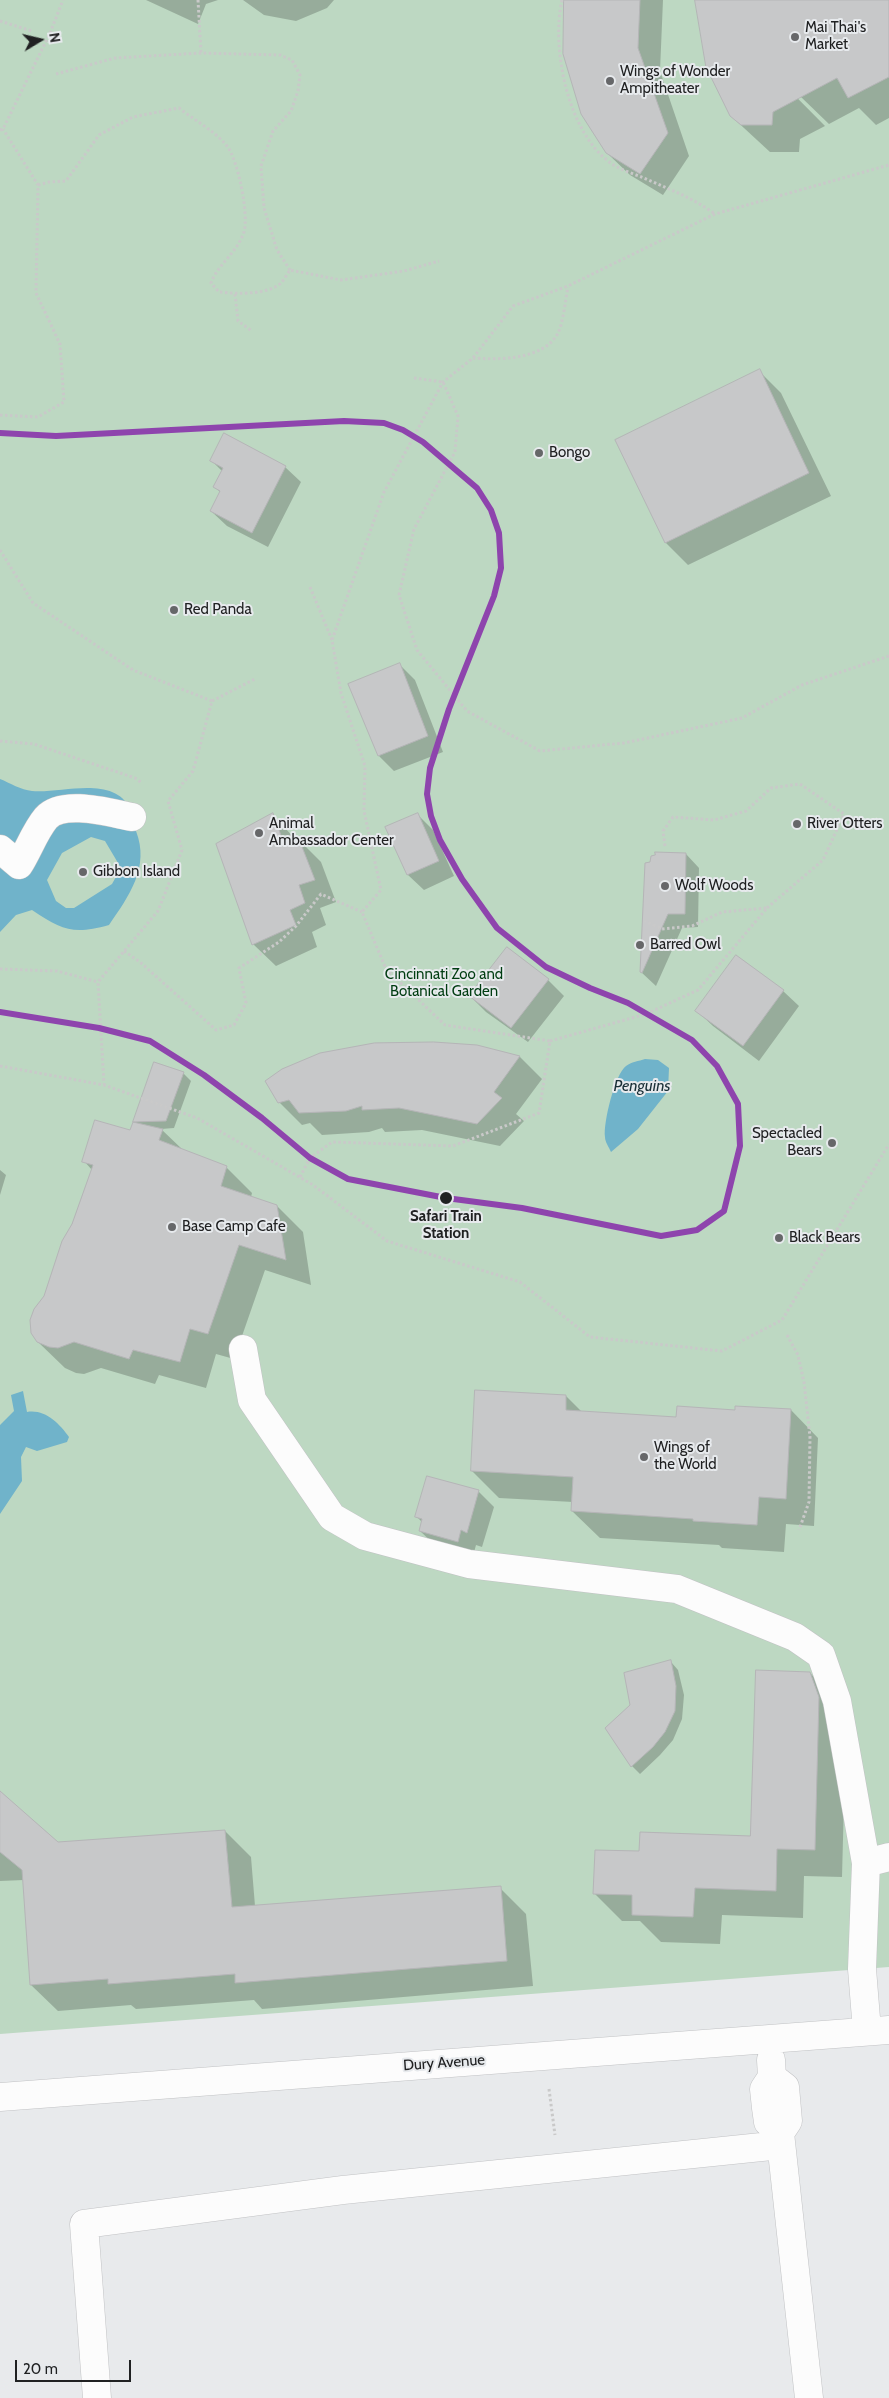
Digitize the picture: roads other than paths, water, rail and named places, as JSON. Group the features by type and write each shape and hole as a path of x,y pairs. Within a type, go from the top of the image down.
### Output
{"street":[{"path":"0,849 19,865 47,817 64,810 80,807 132,817"},
{"path":"243,1349 252,1400 332,1517 365,1536 469,1564 677,1589 795,1636 821,1655 837,1702 877,1860 862,1969 878,2030"},
{"name":"Dury Avenue","path":"0,2097 878,2030"},
{"path":"770,2039 772,2077 785,2087 788,2121 780,2139 809,2398"},
{"path":"97,2398 84,2224 343,2190 560,2168 780,2139"}],"water":[{"path":"0,779 32,791 99,789 112,792 122,798 130,809 140,844 139,869 130,892 109,925 86,930 68,929 32,910 16,915 0,932","holes":["91,837 105,841 121,868 112,884 74,908 66,908 56,901 47,880 62,853"]},
{"name":"Penguins","path":"645,1059 658,1060 669,1068 668,1091 638,1129 611,1152 606,1141 605,1130 614,1088 626,1066"},
{"path":"23,1391 27,1412 46,1415 61,1427 69,1437 67,1442 37,1451 26,1447 21,1457 22,1481 0,1514 0,1425 14,1411 11,1395"}],"place":[{"name":"Mai Thai's Market","path":"795,37"},
{"name":"Wings of Wonder Ampitheater","path":"610,81"},
{"name":"Bongo","path":"539,453"},
{"name":"Red Panda","path":"174,610"},
{"name":"River Otters","path":"797,824"},
{"name":"Animal Ambassador Center","path":"259,833"},
{"name":"Gibbon Island","path":"83,872"},
{"name":"Wolf Woods","path":"665,886"},
{"name":"Barred Owl","path":"640,945"},
{"name":"Spectacled Bears","path":"832,1143"},
{"name":"Safari Train Station","path":"446,1198"},
{"name":"Base Camp Cafe","path":"172,1227"},
{"name":"Black Bears","path":"779,1238"},
{"name":"Wings of the World","path":"644,1457"}],"park label":[{"name":"Cincinnati Zoo and Botanical Garden","path":"444,984"}]}
